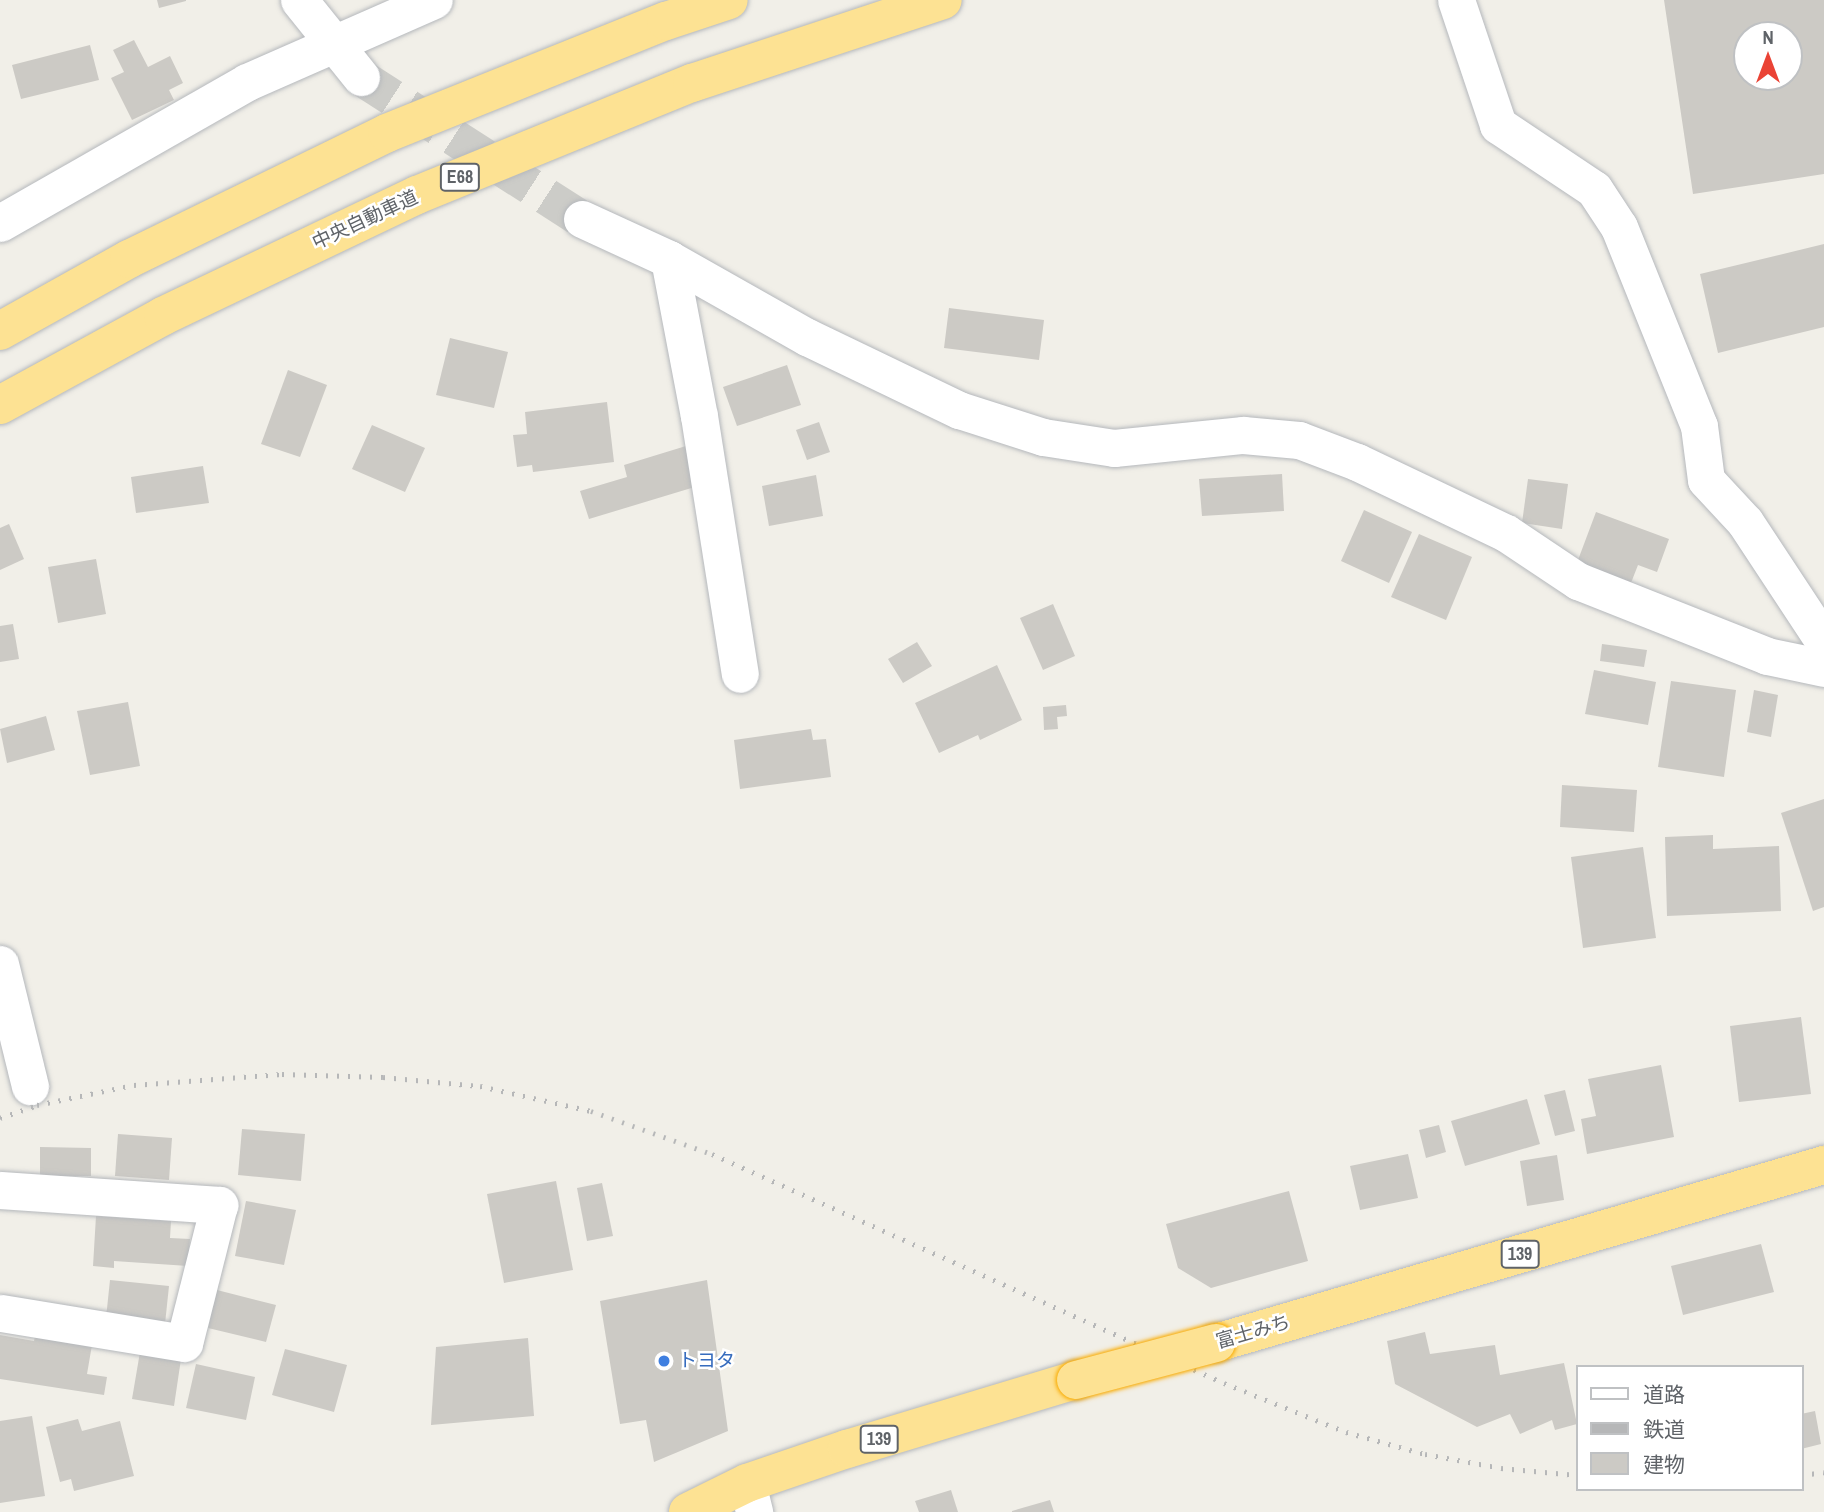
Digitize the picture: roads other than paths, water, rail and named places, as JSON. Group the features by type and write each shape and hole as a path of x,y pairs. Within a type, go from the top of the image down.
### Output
{"highway":[{"path":"0,331 129,259 387,133 666,22 729,0"},
{"name":"中央自動車道","path":"0,405 163,316 417,195 692,83 943,0"},
{"name":"富士みち","path":"688,1512 750,1498 847,1449 1076,1380 1216,1343 1824,1165"}],"street":[{"path":"299,0 361,77"},
{"path":"0,223 247,82 433,0"},
{"path":"1456,0 1498,125 1594,189 1619,227 1699,426 1706,480 1745,522 1824,642"},
{"path":"582,219 669,259 807,337 959,410 1043,437 1114,448 1243,435 1299,440 1357,462 1506,533 1578,581 1767,656 1824,668"},
{"path":"669,259 699,416 740,674"},
{"path":"0,964 30,1086"},
{"path":"0,1190 219,1205 184,1343 0,1313"}],"tunnel":[{"path":"361,77 582,219"}],"railway":[{"path":"0,1118 37,1105 134,1085 282,1074 383,1077 480,1086 591,1111 712,1154 1224,1383 1346,1432 1425,1454 1501,1468 1576,1475"},
{"path":"1803,1475 1824,1472"}],"place":[{"name":"トヨタ","path":"664,1361"}]}
